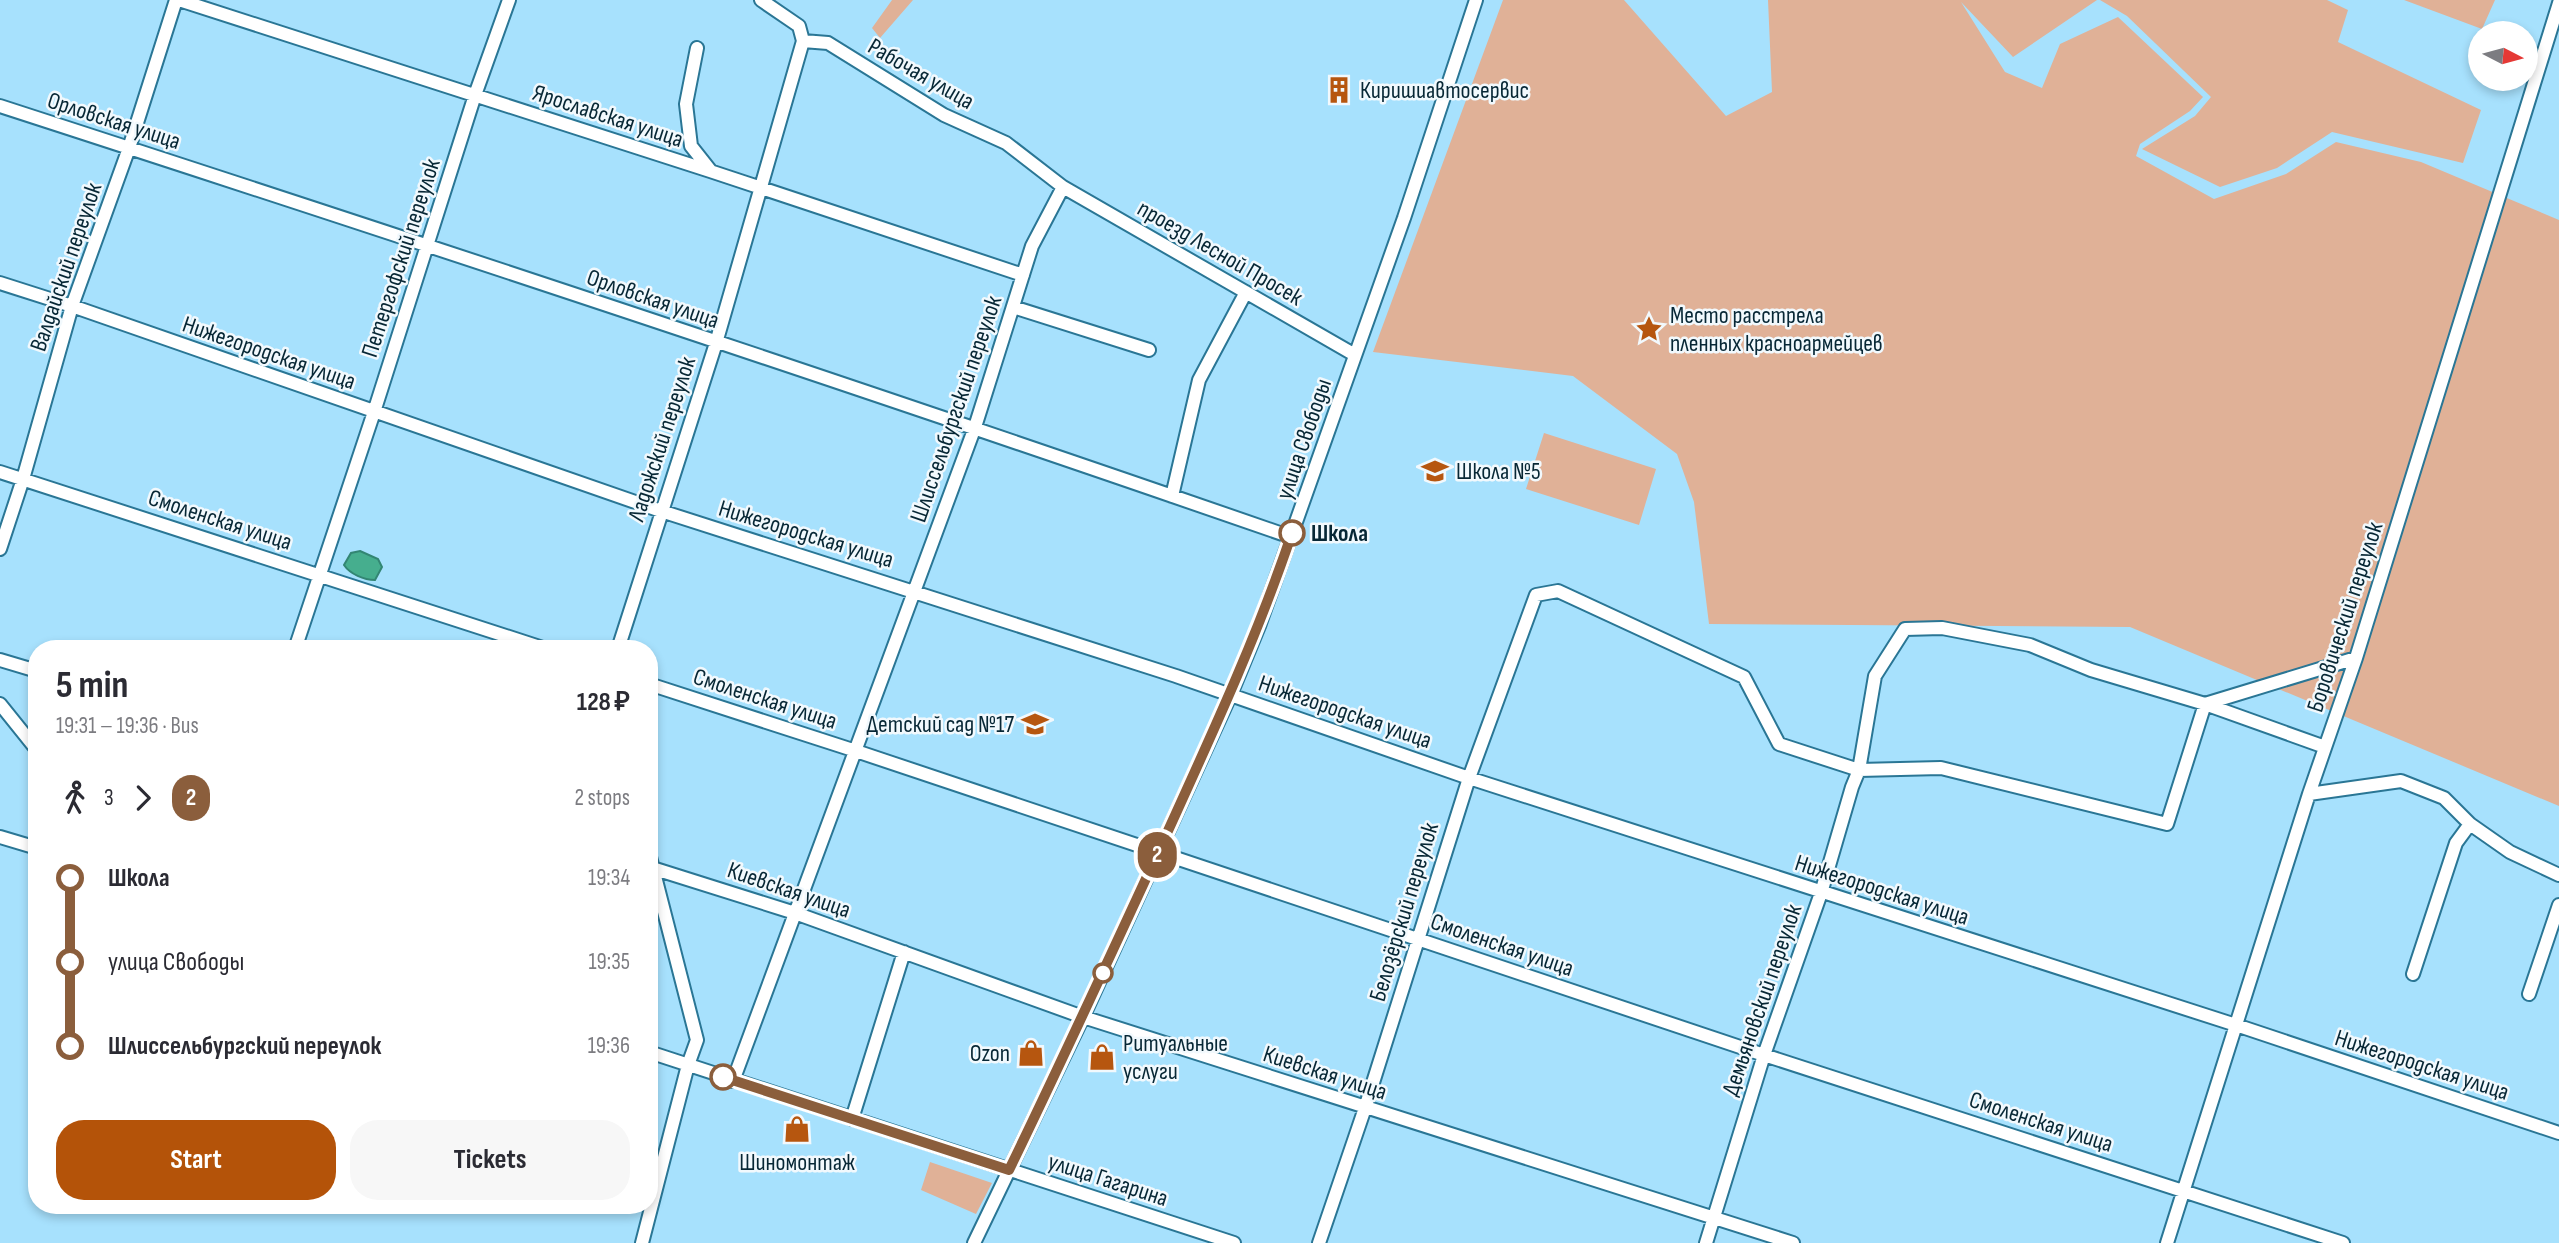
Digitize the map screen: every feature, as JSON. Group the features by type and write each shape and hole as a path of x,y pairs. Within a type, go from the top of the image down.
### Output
{"street":[{"name":"Ярославская улица","path":"178,0 1023,275"},
{"name":"Валдайский переулок","path":"0,550 72,306 129,148 178,0"},
{"name":"Петергофский переулок","path":"298,640 475,95 509,0"},
{"path":"761,0 799,26 803,40"},
{"name":"улица Свободы","path":"974,1243 1083,1017 1231,694 1259,626 1404,218 1476,0"},
{"name":"Боровический переулок","path":"2166,1243 2309,794 2356,658 2559,3"},
{"name":"Рабочая улица","path":"803,40 828,44 944,115 1006,143 1063,187"},
{"name":"Ладожский переулок","path":"621,640 716,343 803,40"},
{"path":"697,48 686,104 687,114 691,146 710,171"},
{"name":"Орловская улица","path":"0,106 426,244 716,343 975,427 1291,537"},
{"name":"Шлиссельбургский переулок","path":"733,1081 975,427 1032,246 1063,187"},
{"name":"проезд Лесной Просек","path":"1063,187 1355,355"},
{"name":"Нижегородская улица","path":"0,283 661,511 914,590 1231,694 1469,778 2235,1025 2559,1133"},
{"path":"1172,496 1199,380 1246,292"},
{"path":"1013,307 1149,350"},
{"name":"Смоленская улица","path":"0,472 519,640"},
{"name":"Белозёрский переулок","path":"1319,1243 1365,1108 1469,778 1536,595 1558,591 1744,677 1779,744 1859,770"},
{"name":"Демьяновский переулок","path":"1706,1243 1764,1055 1821,893 1859,770 1875,676 1905,629 1942,628 2029,645 2091,670 2205,704"},
{"path":"2205,704 2356,658"},
{"path":"0,660 28,668"},
{"name":"Смоленская улица","path":"658,687 1764,1055 2343,1243"},
{"path":"0,704 28,739"},
{"path":"1859,770 1941,768 2167,824 2205,704"},
{"path":"2205,704 2325,747"},
{"path":"2309,794 2401,781 2444,798 2470,824 2510,852 2559,874"},
{"path":"2413,974 2456,843 2470,824"},
{"path":"0,836 28,845"},
{"name":"Киевская улица","path":"658,869 795,913 1083,1017 1793,1243"},
{"path":"658,893 697,1040 658,1181"},
{"path":"2529,995 2559,905"},
{"path":"852,1119 904,952"},
{"name":"улица Гагарина","path":"658,1055 1234,1243"},
{"path":"642,1243 649,1214"}],"shaded area":[{"path":"892,0 913,0 880,38 872,28"},
{"path":"1503,0 1624,0 1726,116 1772,92 1768,0 2097,0 2013,57 1961,2 2005,72 2042,88 2060,44 2118,17 2203,97 2190,111 2140,144 2136,156 2214,199 2286,174 2336,142 2421,162 2559,220 2559,806 2130,627 1709,624 1694,502 1677,454 1573,376 1373,352"},
{"path":"2100,0 2327,0 2348,10 2338,42 2481,110 2463,163 2332,132 2277,168 2220,187 2142,149 2195,116 2211,97 2127,16"},
{"path":"2404,0 2495,0 2486,21 2468,21 2468,24"},
{"path":"1544,433 1656,469 1639,525 1526,489"},
{"path":"360,551 378,559 382,567 375,580 358,576 344,565 351,553"},
{"path":"930,1162 992,1183 976,1214 921,1190"}],"bus line":[{"name":"2","path":"723,1077 1009,1170 1083,1017 1231,694 1292,533"}],"place":[{"name":"Киришиавтосервис","path":"1339,90"},
{"name":"Место расстрела пленных красноармейцев","path":"1649,329"},
{"name":"Школа №5","path":"1435,471"},
{"name":"Школа","path":"1292,533"},
{"name":"Детский сад №17","path":"1035,724"},
{"name":"Ozon","path":"1031,1053"},
{"name":"Ритуальные услуги","path":"1102,1057"},
{"name":"Шиномонтаж","path":"797,1129"}]}
